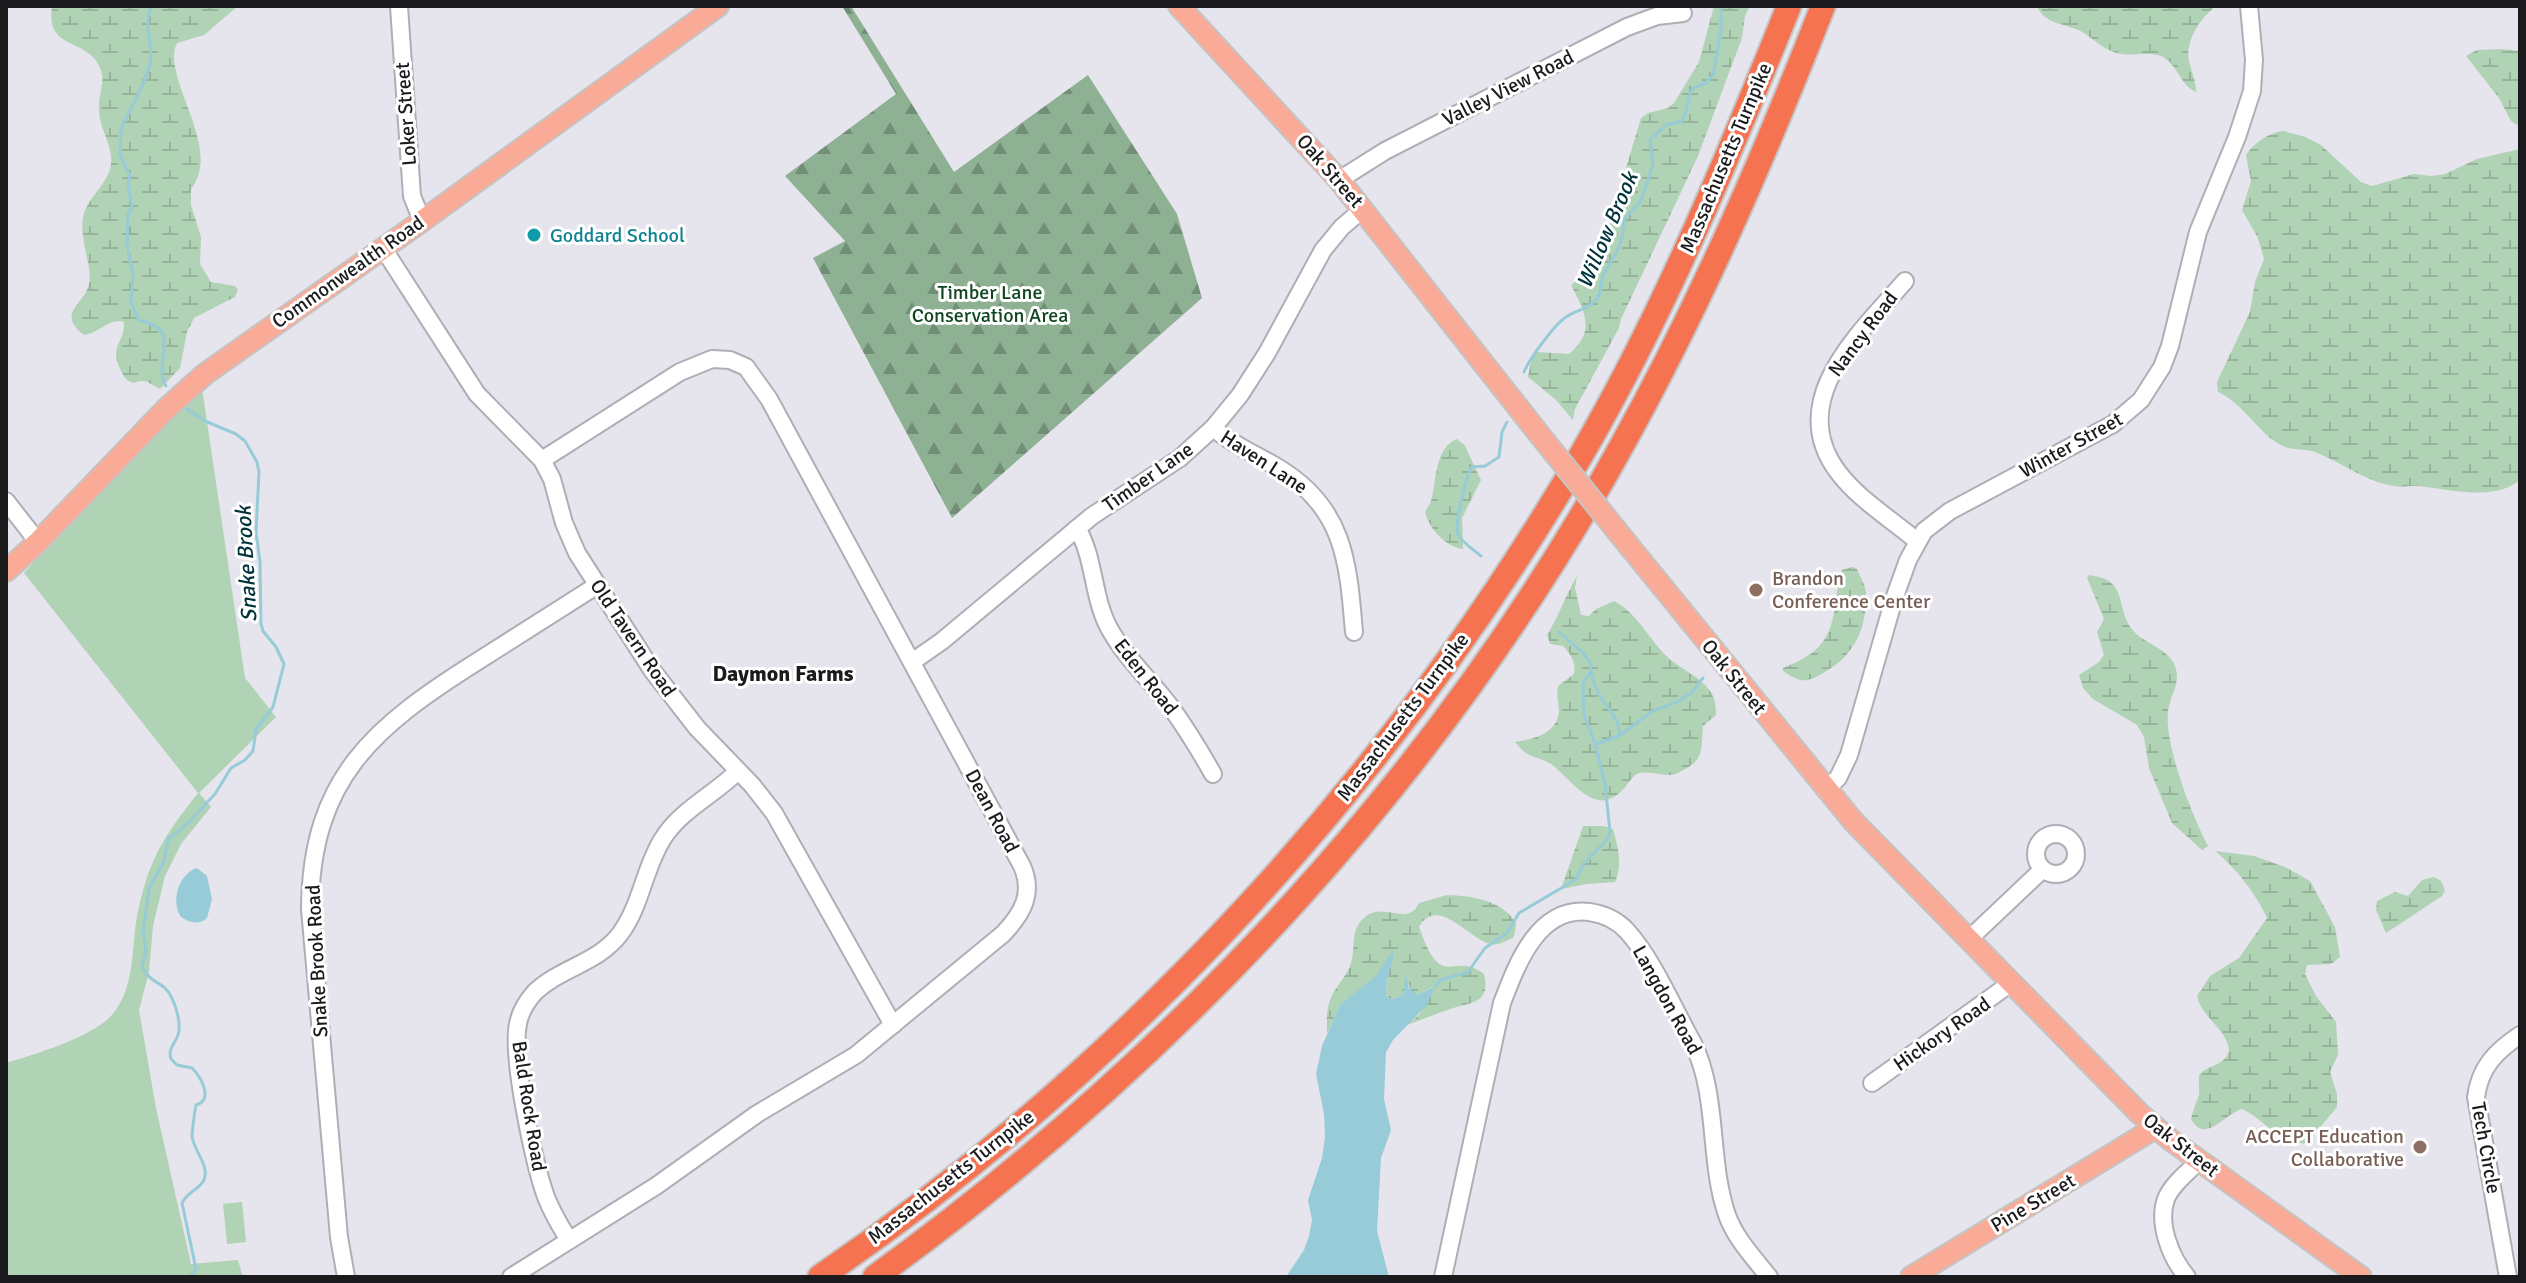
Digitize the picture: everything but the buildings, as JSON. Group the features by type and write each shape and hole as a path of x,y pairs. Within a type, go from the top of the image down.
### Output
{"highway":[{"name":"Massachusetts Turnpike","path":"820,1277 973,1163 1059,1092 1149,1008 1292,857 1397,730 1501,584 1601,419 1700,221 1789,6"},
{"name":"Massachusetts Turnpike","path":"875,1277 940,1230 1038,1150 1182,1020 1306,889 1378,805 1438,728 1555,557 1620,450 1732,227 1823,6"}],"main road":[{"name":"Commonwealth Road","path":"6,571 195,382 718,6"},
{"name":"Oak Street","path":"1179,6 1363,209 1825,790 1968,940 2155,1128 2361,1277"},
{"name":"Pine Street","path":"1911,1277 2155,1128"}],"street":[{"name":"Loker Street","path":"399,6 412,196 422,221"},
{"name":"Winter Street","path":"1825,790 1841,773 1852,746 1894,599 1917,541 1931,523 2113,424 2134,408 2154,381 2170,346 2198,232 2252,91 2254,60 2249,6"},
{"name":"Valley View Road","path":"1339,180 1385,151 1627,27 1657,16 1683,13"},
{"name":"Timber Lane","path":"912,662 942,641 1077,528 1108,504 1180,458 1213,428 1240,395 1267,353 1323,250 1342,227 1363,209"},
{"name":"Old Tavern Road","path":"383,248 477,394 542,460 552,479 570,537 596,586 661,683 702,734 764,798 893,1025"},
{"name":"Nancy Road","path":"1905,281 1835,364 1822,395 1820,426 1823,443 1838,472 1857,492 1917,541"},
{"name":"Dean Road","path":"511,1277 656,1186 757,1114 841,1065 1003,934 1017,918 1028,894 1022,866 769,399 746,367 721,359 690,366 542,460"},
{"name":"Haven Lane","path":"1213,428 1228,441 1286,473 1325,508 1338,531 1346,559 1354,632"},
{"path":"6,501 38,542"},
{"name":"Eden Road","path":"1077,528 1085,545 1095,593 1111,630 1136,667 1182,723 1213,774"},
{"name":"Snake Brook Road","path":"346,1277 339,1237 310,909 313,862 324,818 356,760 394,718 435,688 596,586"},
{"name":"Bald Rock Road","path":"569,1240 546,1196 537,1164 520,1076 518,1021 528,1001 544,985 583,964 612,943 633,912 662,840 683,815 738,771"},
{"path":"1968,940 2042,870"},
{"name":"Langdon Road","path":"1443,1277 1502,1003 1517,967 1542,928 1566,913 1579,911 1609,917 1628,931 1693,1043 1708,1088 1728,1216 1769,1277"},
{"name":"Hickory Road","path":"1872,1083 2011,983"},
{"name":"Tech Circle","path":"2508,1277 2476,1097 2480,1077 2488,1062 2520,1035"},
{"path":"2187,1277 2169,1245 2164,1209 2170,1193 2200,1160"}],"green space":[{"path":"52,6 238,6 204,35 177,43 174,57 200,154 199,172 191,189 191,205 201,237 200,264 211,282 235,286 238,290 235,297 194,318 187,332 180,368 160,389 144,381 129,381 121,371 116,350 124,322 114,322 84,335 72,320 74,309 86,291 90,277 83,217 108,175 111,154 100,117 100,68 94,58 55,31"},
{"name":"Timber Lane Conservation Area","path":"842,6 851,6 954,172 1088,75 1177,214 1202,298 952,518 813,258 845,241 785,176 896,94"},
{"path":"1714,6 1750,6 1745,16 1742,38 1698,156 1619,328 1575,409 1573,420 1556,400 1528,377 1532,357 1537,352 1569,354 1583,337 1585,320 1571,285 1592,268 1606,248 1608,227 1625,194 1626,168 1641,118 1674,103 1699,62"},
{"path":"2037,6 2216,6 2199,23 2189,46 2196,92 2161,56 2112,52 2084,33 2051,21"},
{"path":"2477,50 2520,51 2520,127 2511,121 2499,98 2466,56"},
{"path":"2283,131 2321,145 2361,182 2372,186 2414,174 2445,174 2477,159 2520,149 2520,480 2497,491 2484,492 2384,484 2315,452 2288,448 2276,442 2228,397 2218,392 2217,382 2250,312 2255,282 2264,259 2258,238 2242,210 2251,181 2246,155 2262,139"},
{"path":"202,388 245,678 276,717 199,793 211,807 181,844 165,876 153,926 149,972 139,1010 156,1108 191,1264 238,1260 243,1277 6,1277 6,1063 81,1036 107,1020 115,1011 130,976 138,911 153,861 167,835 198,793 24,573 157,426"},
{"path":"1457,439 1465,446 1481,480 1462,518 1463,549 1450,545 1439,536 1425,512 1431,501 1440,457"},
{"path":"1857,569 1866,593 1862,627 1853,647 1838,663 1816,677 1801,680 1783,671 1783,668 1806,657 1821,644 1834,615 1840,574 1842,570"},
{"path":"2089,575 2110,582 2115,587 2131,628 2168,656 2176,669 2177,680 2168,711 2170,742 2187,799 2208,846 2202,850 2172,823 2149,768 2144,737 2137,725 2093,699 2083,688 2079,675 2104,655 2097,632 2104,619 2087,578"},
{"path":"1577,576 1575,588 1581,615 1589,616 1596,609 1614,601 1623,607 1667,656 1706,686 1715,705 1716,715 1703,726 1701,750 1693,764 1672,775 1639,773 1618,794 1606,800 1591,798 1551,764 1529,755 1515,742 1549,731 1557,720 1558,686 1574,674 1574,665 1571,655 1563,646 1550,644 1547,635"},
{"path":"1583,826 1613,829 1619,856 1615,882 1561,889"},
{"path":"2215,851 2254,856 2285,867 2310,881 2335,927 2340,957 2331,964 2307,965 2305,974 2316,996 2336,1022 2338,1055 2330,1072 2337,1094 2337,1107 2307,1143 2281,1136 2242,1109 2209,1129 2196,1126 2191,1119 2199,1095 2199,1076 2223,1060 2229,1050 2224,1036 2202,1009 2197,996 2210,976 2239,958 2267,918 2245,882"},
{"path":"2434,877 2441,881 2445,890 2442,896 2386,933 2376,910 2377,901 2395,892 2408,896 2422,880"},
{"path":"1447,895 1495,904 1516,923 1514,937 1496,944 1481,940 1453,921 1435,915 1426,918 1419,927 1435,960 1448,967 1464,966 1484,974 1485,991 1482,996 1472,1003 1407,1025 1419,1015 1434,986 1417,995 1412,992 1406,979 1403,995 1387,998 1393,950 1376,977 1340,1005 1327,1034 1329,1003 1350,965 1355,932 1360,922 1371,913 1408,913 1419,903"},
{"path":"242,1202 246,1242 227,1244 223,1204"}],"water":[{"path":"197,868 207,876 212,899 207,918 197,923 181,917 176,896 185,876"},
{"path":"1394,948 1386,986 1387,998 1403,995 1406,975 1409,988 1417,995 1435,986 1427,1005 1393,1040 1386,1052 1384,1099 1391,1130 1381,1158 1377,1231 1389,1277 1286,1277 1304,1250 1309,1236 1312,1220 1308,1200 1322,1158 1324,1114 1316,1074 1322,1046 1340,1005 1376,976"}],"waterway":[{"name":"Snake Brook","path":"152,6 148,19 150,63 121,129 120,155 130,176 128,183 132,207 128,214 127,245 133,275 131,303 139,320 161,331 164,339 162,376 166,386"},
{"name":"Willow Brook","path":"1524,372 1555,327 1599,296 1603,277 1621,243 1623,221 1640,202 1650,175 1653,164 1650,140 1666,125 1682,121 1693,88 1706,83 1713,75 1721,29 1721,6"},
{"name":"Snake Brook","path":"187,409 205,421 236,434 245,441 257,462 256,532 261,624 284,664 273,707 256,729 253,751 231,768 215,794 168,839 164,861 149,889 143,932 146,950 142,967 150,978 165,988 176,1008 179,1030 170,1051 171,1059 177,1065 192,1068 202,1082 205,1093 196,1105 192,1136 205,1169 204,1180 182,1203 196,1269 190,1277"},
{"name":"Willow Brook","path":"1481,556 1458,534 1459,511 1472,467 1485,466 1499,457 1502,432 1507,422"},
{"name":"Willow Brook","path":"1435,986 1441,980 1468,972 1485,948 1507,933 1519,913 1575,880 1585,862 1607,840 1610,832 1605,784 1584,714 1583,683 1591,671 1590,663 1559,632"},
{"path":"1591,671 1598,693 1616,719 1619,735"},
{"path":"1596,744 1619,736 1651,712 1679,701 1692,692 1703,678"}],"place":[{"name":"Goddard School","path":"534,235"},
{"name":"Brandon Conference Center","path":"1756,590"},
{"name":"ACCEPT Education Collaborative","path":"2420,1147"}],"district":[{"name":"Daymon Farms","path":"783,673"}]}
